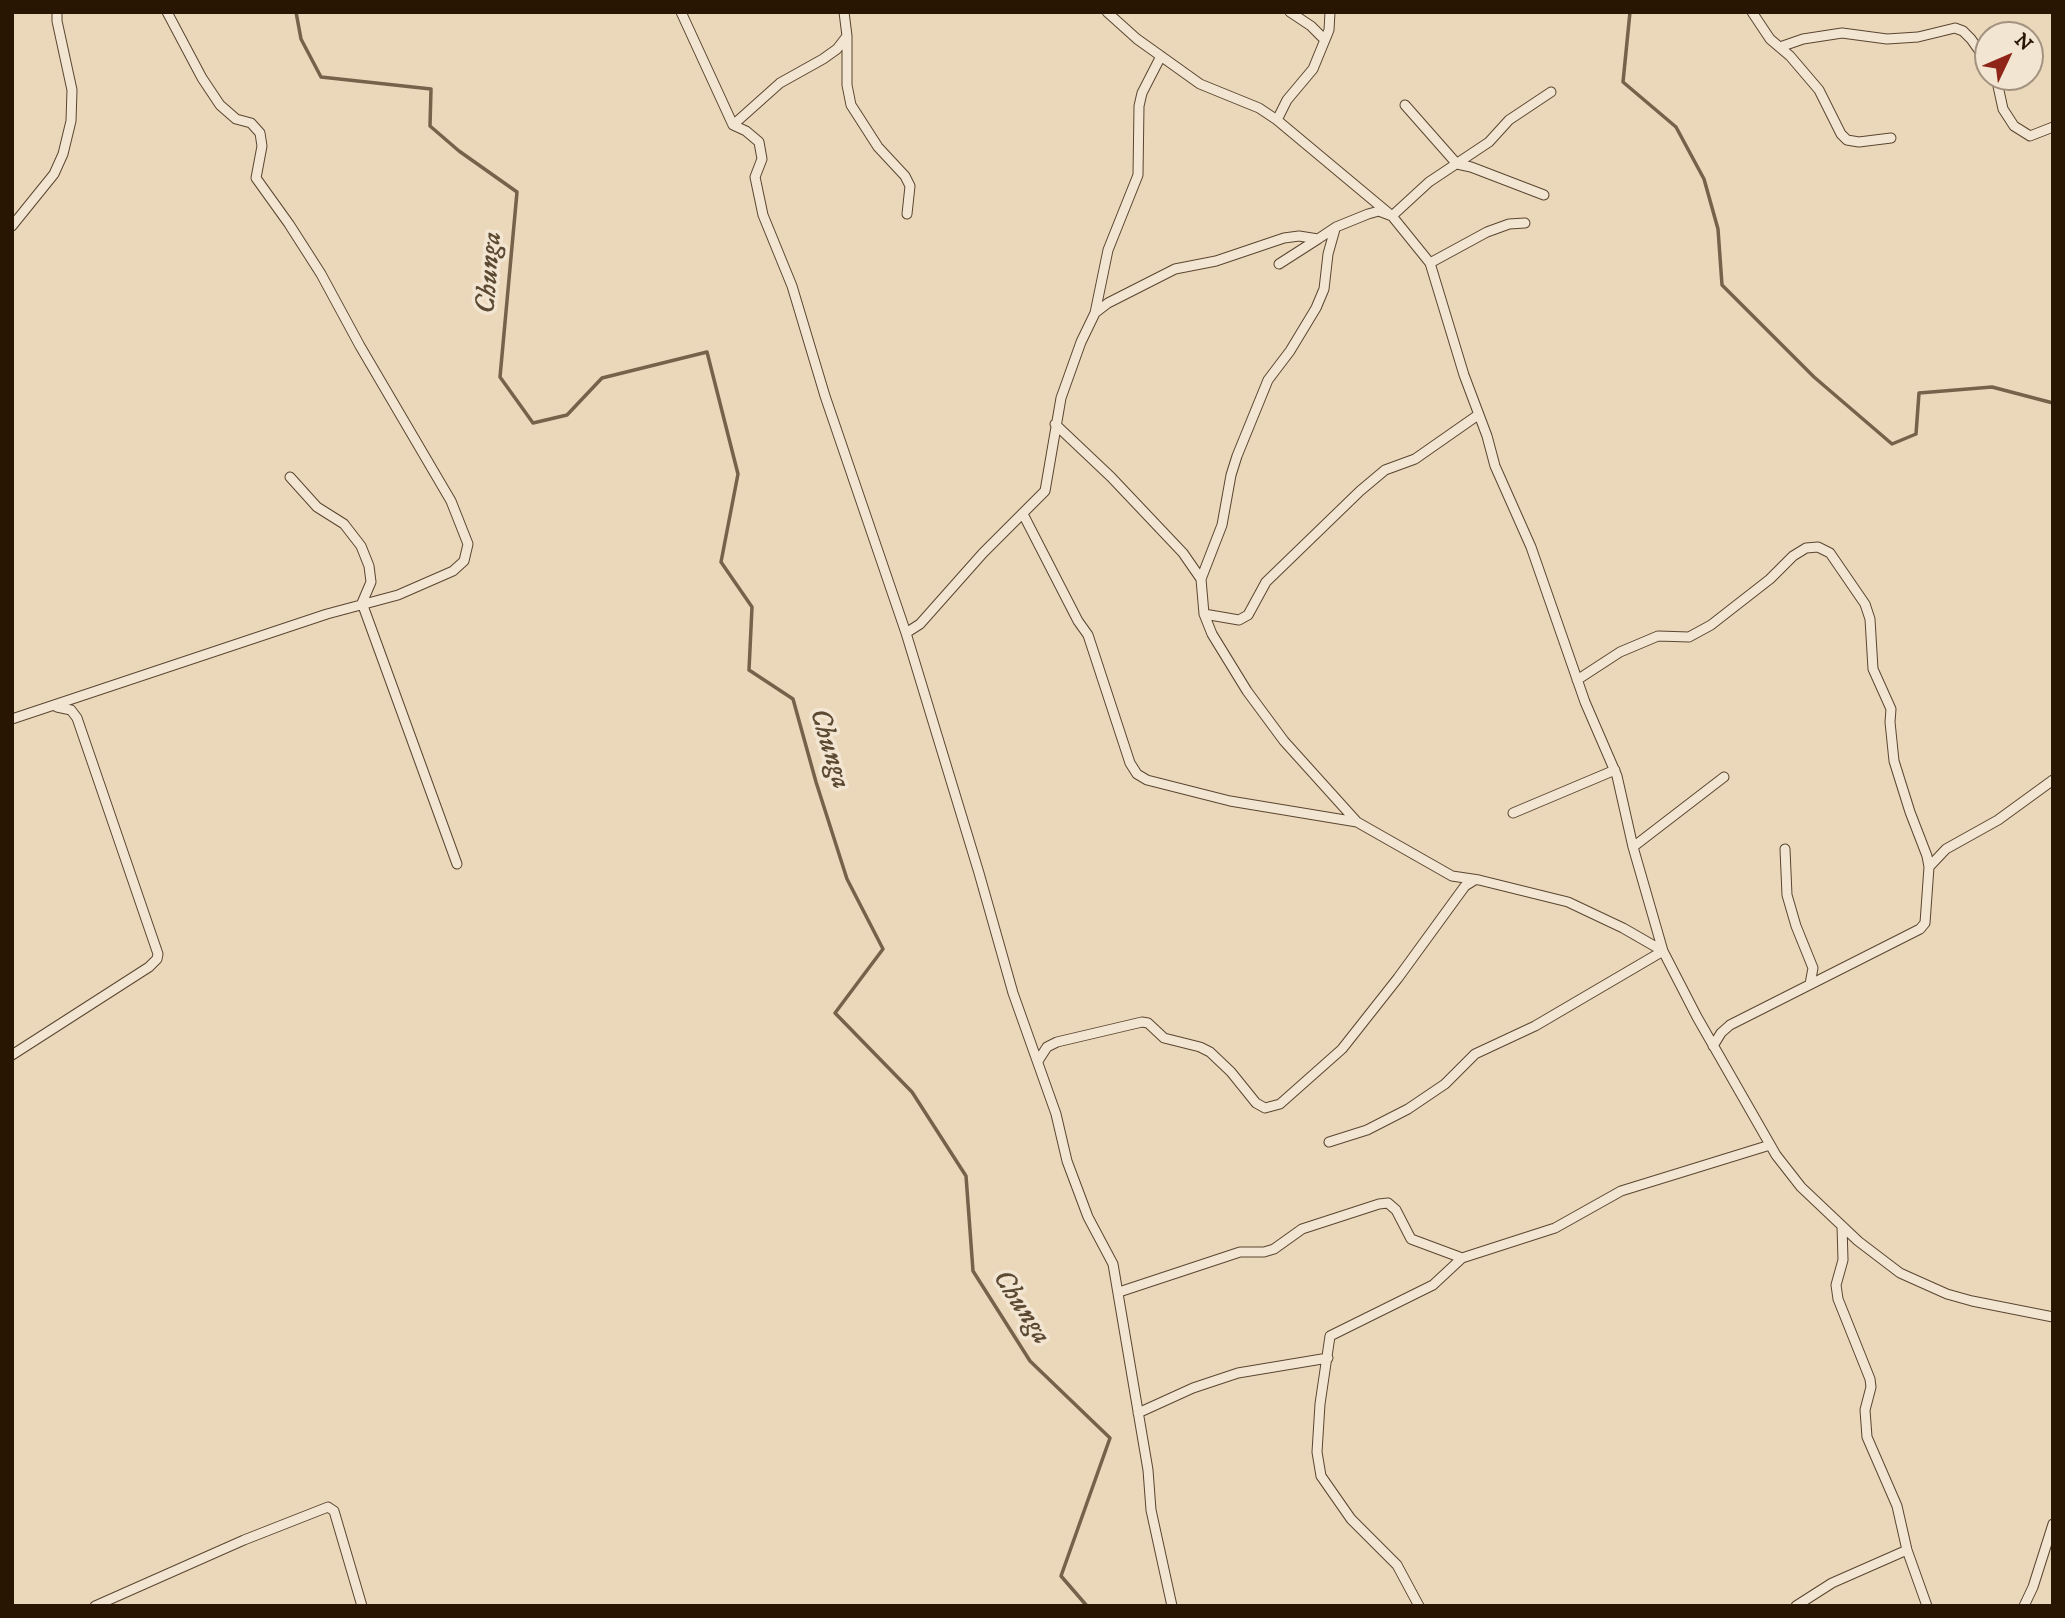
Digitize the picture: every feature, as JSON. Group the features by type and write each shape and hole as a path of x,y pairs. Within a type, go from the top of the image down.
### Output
{"street":[{"path":"12,226 54,174 63,154 71,121 72,90 57,12"},
{"path":"12,719 362,604 397,595 453,571 464,561 468,544 451,501 321,274 256,178 262,146 260,133 251,123 236,119 220,105 202,78 167,12"},
{"path":"681,12 733,125 759,142 762,159 755,177 763,215 792,286 825,396 906,633 1013,993 1056,1114 1067,1161 1088,1217 1113,1264 1148,1470 1151,1510 1172,1606"},
{"path":"844,12 851,105 878,147 911,186 907,214"},
{"path":"1107,12 1200,84 1259,108 1277,120 1392,216 1430,263 1495,466 1531,547 1577,680 1615,770 1633,847 1663,951 1770,1145 1801,1187 1842,1226 1900,1273 1972,1301 2053,1317"},
{"path":"1290,12 1311,26 1325,40"},
{"path":"1277,120 1287,100 1313,69 1329,30 1330,12"},
{"path":"1752,12 1758,23 1819,90 1841,134 1847,139 1871,142 1891,138"},
{"path":"1780,47 1803,39 1842,33 1887,39 1918,37 1955,29 1964,31 1974,42"},
{"path":"733,125 780,83 823,59 846,36"},
{"path":"906,633 920,624 1045,491 1055,424 1070,370 1095,313 1108,250 1138,175 1138,115 1142,93 1161,56"},
{"path":"1999,91 2003,108 2014,127 2030,136 2053,127"},
{"path":"1392,216 1429,182 1489,142 1509,120 1551,92"},
{"path":"1405,105 1457,164 1545,195"},
{"path":"1279,264 1336,227 1379,211 1392,216"},
{"path":"1430,263 1487,232 1509,224 1525,223"},
{"path":"1336,227 1328,254 1324,289 1316,308 1290,351 1268,380 1231,475 1222,525 1201,579 1204,614 1212,634 1247,691 1284,741 1357,822 1452,876 1568,902 1623,928 1663,951"},
{"path":"1095,313 1108,303 1175,269 1216,261 1284,238 1299,236 1318,239"},
{"path":"1204,614 1239,620 1248,615 1266,582 1360,491 1385,470 1415,459 1478,415"},
{"path":"1055,424 1111,477 1183,553 1201,579"},
{"path":"290,477 317,507 344,524 361,546 369,566 371,582 362,604 457,864"},
{"path":"1023,514 1078,621 1088,635 1130,763 1137,774 1147,780 1230,801 1357,822"},
{"path":"1577,680 1620,653 1658,636 1689,637 1711,625 1806,548 1818,547 1830,553 1866,604 1870,619 1873,669 1891,709 1894,761 1927,856 1929,867 1925,923 1920,929 1730,1025 1713,1046"},
{"path":"12,1055 149,967 158,954 77,718 67,708 52,707"},
{"path":"1513,813 1615,770"},
{"path":"1633,847 1724,777"},
{"path":"1929,867 1947,849 1998,820 2053,780"},
{"path":"1785,849 1787,895 1813,968 1810,984"},
{"path":"1038,1061 1047,1047 1057,1042 1142,1022 1148,1023 1164,1038 1209,1052 1256,1103 1265,1108 1280,1104 1342,1049 1465,886 1473,881"},
{"path":"1329,1142 1367,1130 1408,1109 1445,1084 1475,1054 1535,1026 1663,951"},
{"path":"1419,1606 1397,1565 1351,1519 1321,1476 1317,1452 1320,1404 1331,1336 1433,1285 1462,1258 1555,1228 1621,1191 1770,1145"},
{"path":"1119,1292 1240,1252 1264,1252 1274,1249 1302,1229 1388,1203 1396,1210 1411,1239 1462,1258"},
{"path":"1842,1226 1843,1260 1836,1285 1838,1299 1870,1380 1871,1387 1865,1410 1867,1437 1896,1506 1907,1550 1927,1606"},
{"path":"1138,1413 1193,1388 1238,1373 1328,1358"},
{"path":"95,1606 244,1540 328,1507 334,1511 362,1606"},
{"path":"2024,1606 2033,1587 2053,1524"},
{"path":"1796,1606 1832,1583 1907,1550"}],"waterway":[{"name":"Chunga","path":"296,12 301,39 321,77 431,89 430,126 459,151 517,192 500,377 533,423 567,415 602,378 707,352 738,474 721,562 752,607 749,670 793,699 847,879 883,949 835,1013 912,1092 966,1176 973,1271 1030,1361 1110,1438 1061,1576 1087,1606"},
{"path":"1630,12 1623,82 1676,127 1704,179 1718,229 1722,285 1814,377 1892,444 1916,434 1919,393 1992,387 2053,403"}]}
